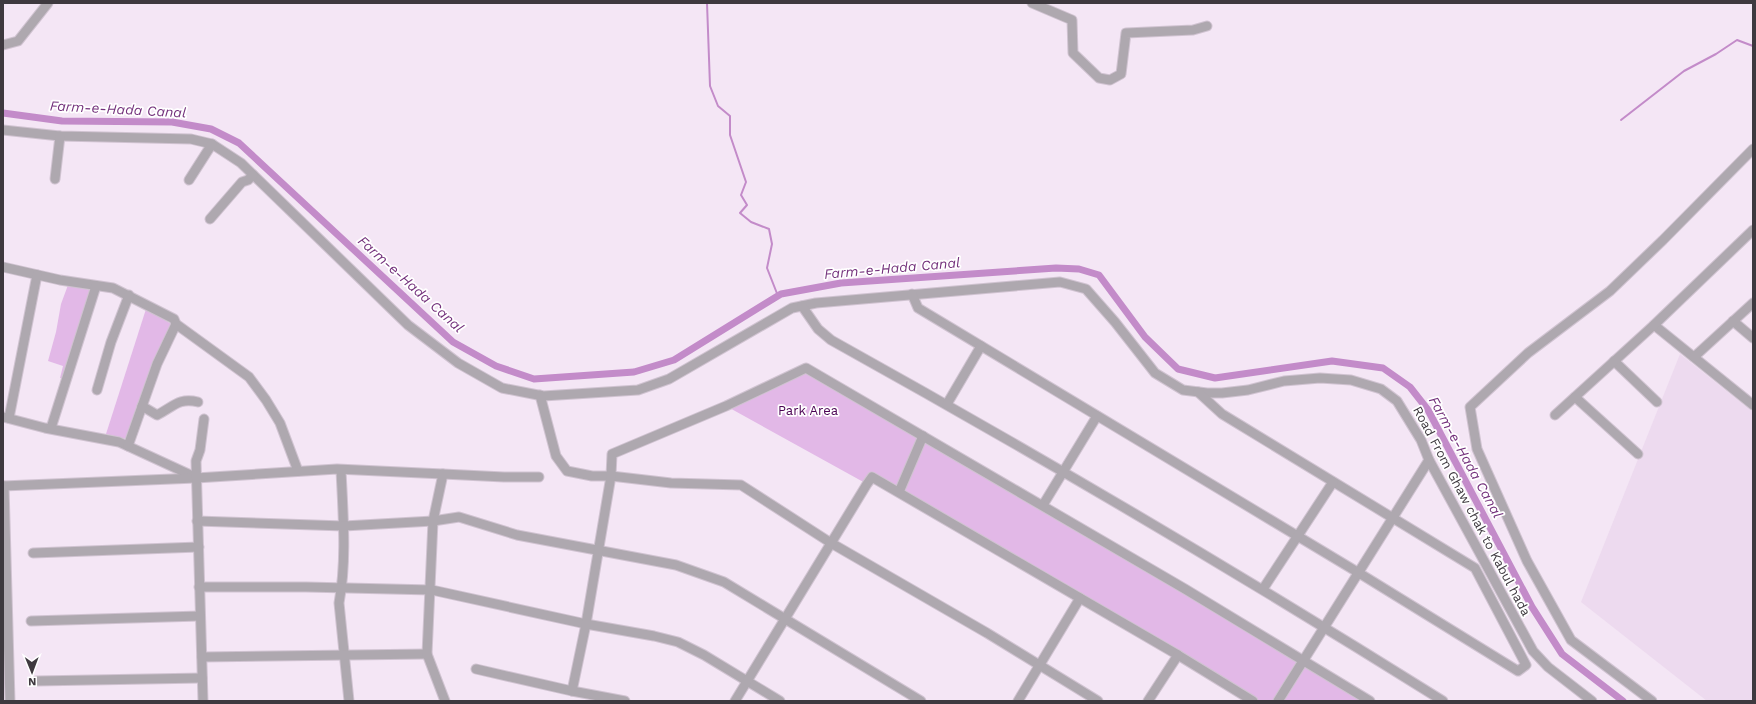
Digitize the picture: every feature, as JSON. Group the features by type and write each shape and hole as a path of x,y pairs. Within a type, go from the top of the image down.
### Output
{"street":[{"path":"3,45 18,41 48,3"},
{"path":"1032,3 1072,20 1073,53 1099,78 1110,80 1121,74 1126,33 1193,30 1207,26"},
{"name":"Road From Ghaw chak to Kabul hada","path":"3,130 60,136 192,139 212,144 241,163 408,325 458,363 502,388 540,395 638,390 669,379 792,308 816,303 1060,282 1086,289 1115,322 1155,373 1183,390 1222,393 1248,390 1284,381 1320,378 1351,380 1381,389 1397,401 1421,440 1429,460 1533,651 1548,667 1592,701"},
{"path":"55,179 60,136"},
{"path":"189,180 212,144"},
{"path":"1652,701 1571,640 1527,561 1477,449 1470,408 1528,353 1610,291 1753,149"},
{"path":"210,219 242,182 248,180 253,175"},
{"path":"1555,415 1654,325 1753,230"},
{"path":"3,267 37,275 113,288 174,319 176,324 249,377 266,400 280,423 298,471"},
{"path":"37,275 6,418 120,442 196,478"},
{"path":"51,428 96,286"},
{"path":"912,294 918,308 1298,536 1518,671 1526,665 1475,568 1392,519 1222,414 1198,392"},
{"path":"97,390 111,342 128,295"},
{"path":"1694,357 1753,303"},
{"path":"802,306 818,329 831,340 947,404 1263,589 1443,701"},
{"path":"1733,321 1753,338"},
{"path":"128,446 157,364 176,324"},
{"path":"1654,325 1753,405"},
{"path":"947,404 981,346"},
{"path":"1614,361 1657,402"},
{"path":"572,691 599,550 611,476 612,454 726,406 806,368 1043,505 1304,660 1370,701"},
{"path":"540,395 556,456 567,471 592,476 611,476 671,483 741,485 831,543 1040,665 1098,701"},
{"path":"1575,396 1638,454"},
{"path":"142,406 157,415 181,401 187,400 198,402"},
{"path":"1043,505 1097,416"},
{"path":"203,701 196,461 200,450 204,419"},
{"path":"899,492 923,436"},
{"path":"1278,701 1429,460"},
{"path":"341,470 344,526 342,588 339,603 349,701"},
{"path":"10,701 6,683 4,486 341,470 504,477 539,477"},
{"path":"443,474 434,521 427,654 445,701"},
{"path":"735,701 786,619 866,484 872,477 1178,655 1253,701"},
{"path":"1263,589 1333,482"},
{"path":"197,521 344,526 434,521 459,517 517,535 676,565 724,582 921,701"},
{"path":"33,553 198,547"},
{"path":"199,587 431,590 586,624 654,636 678,642 704,655 780,701"},
{"path":"1018,701 1080,598"},
{"path":"31,621 200,616"},
{"path":"202,657 427,654"},
{"path":"1148,701 1178,655"},
{"path":"476,669 572,691 625,701"},
{"path":"36,681 202,678"}],"shaded area":[{"path":"1680,354 1753,412 1753,701 1707,701 1581,602"}],"green space":[{"path":"68,285 95,291 68,380 60,378 63,366 48,361 56,332 61,304"},
{"path":"146,309 173,325 126,439 106,434"},
{"name":"Park Area","path":"806,368 1370,701 1253,701 873,477 867,484 726,406"}],"waterway":[{"path":"707,3 710,86 718,106 730,116 730,135 746,182 741,195 747,205 740,213 751,222 769,229 772,244 767,268 778,296"},
{"path":"1621,120 1684,71 1716,54 1737,40 1753,46"},
{"name":"Farm-e-Hada Canal","path":"3,113 62,121 172,122 211,129 239,143 453,342 496,366 534,379 634,372 674,360 781,294 841,283 1056,268 1079,269 1099,275 1145,337 1178,369 1215,378 1332,361 1383,368 1410,387 1428,410 1532,607 1562,654 1623,701"}]}
